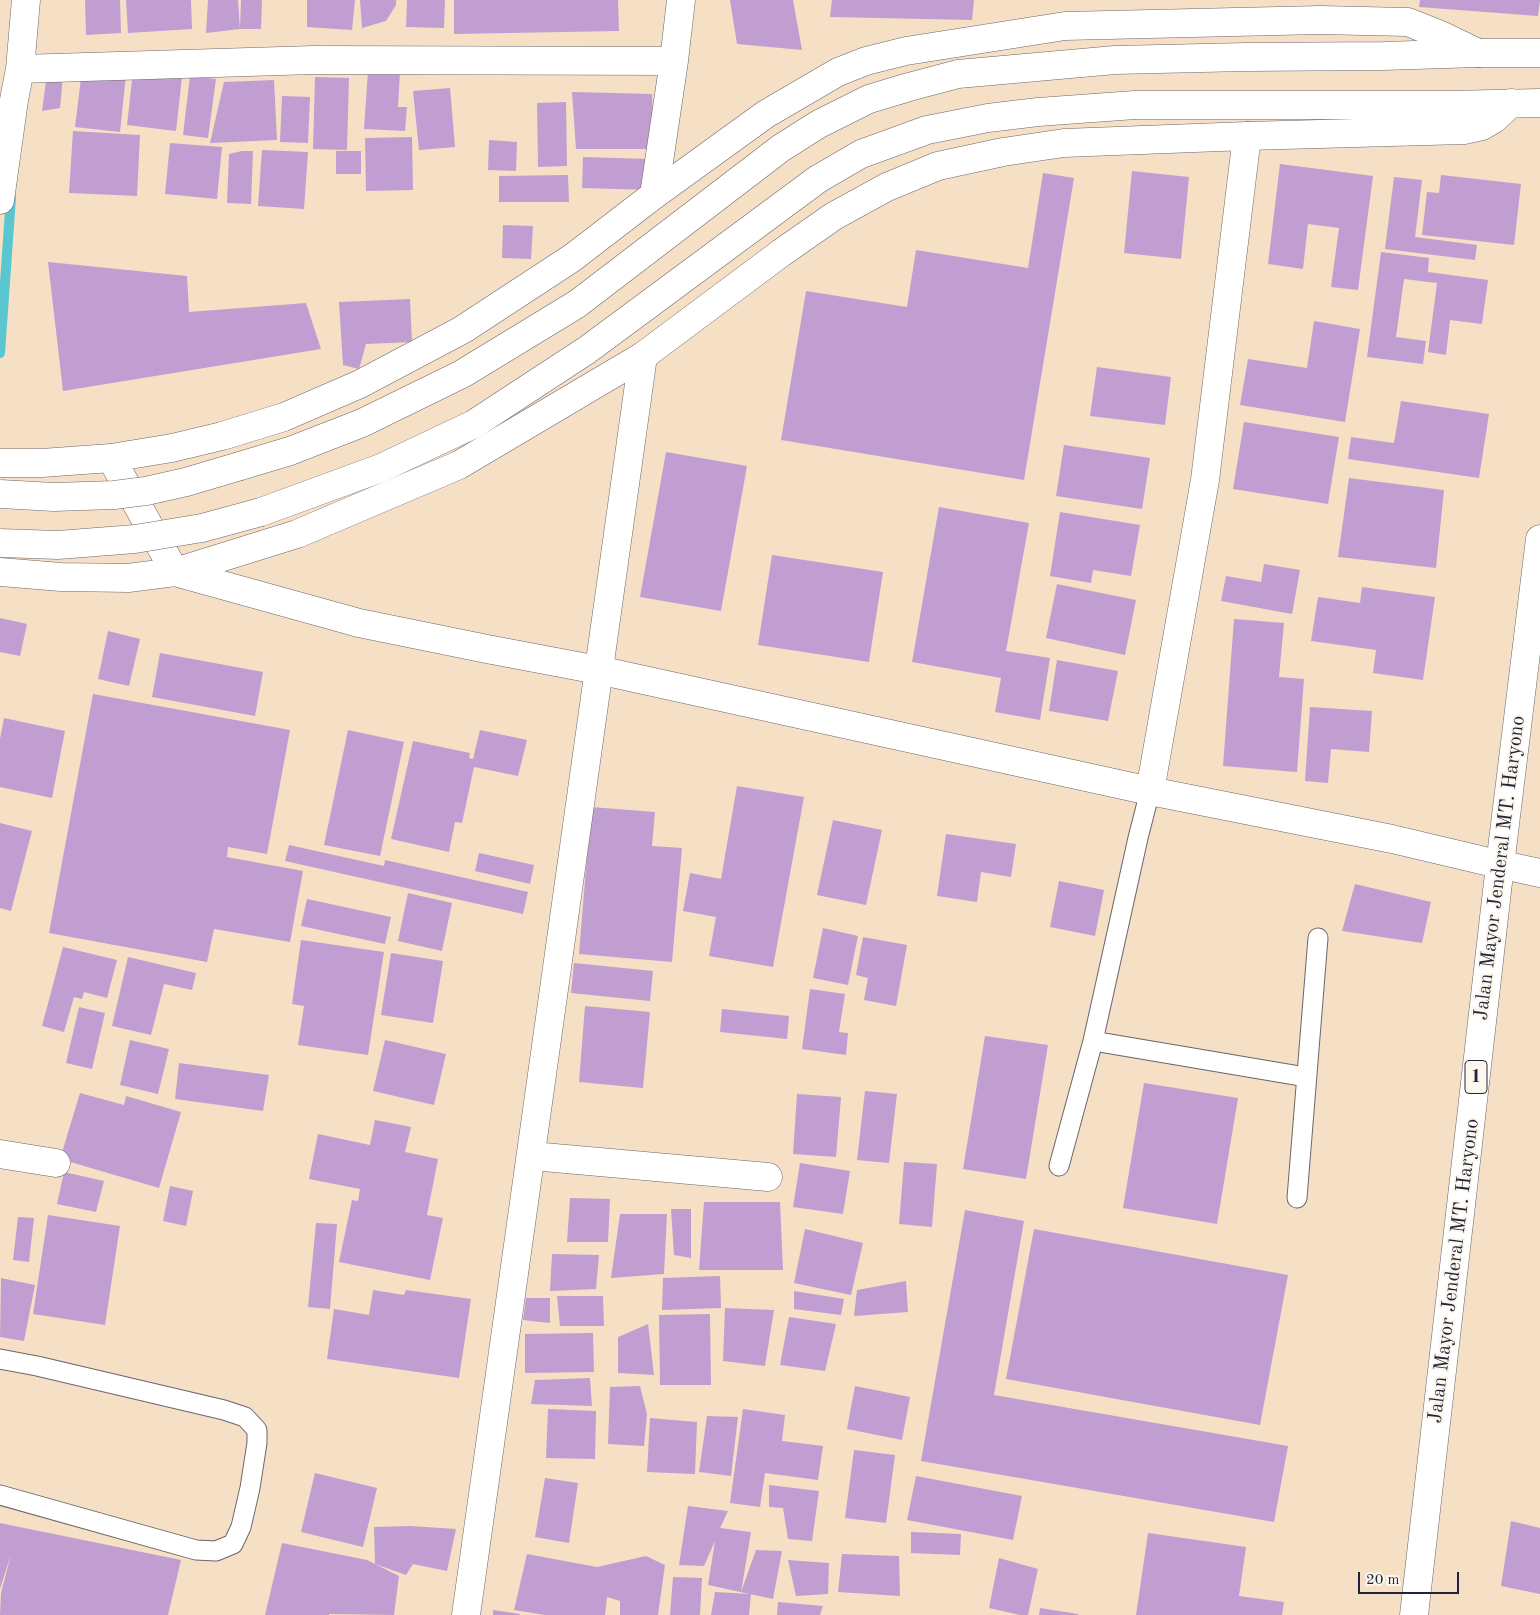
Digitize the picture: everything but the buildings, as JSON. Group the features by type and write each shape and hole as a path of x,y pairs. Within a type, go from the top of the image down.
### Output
{"main road":[{"path":"0,200 7,100 29,69 26,0"},
{"path":"654,196 681,0"},
{"path":"0,463 42,463 111,458 172,448 222,436 284,416 360,384 462,330 572,258 766,114 838,72 866,62 906,51 1065,26 1320,20 1408,22 1478,53"},
{"path":"0,494 54,497 114,495 146,491 186,482 290,451 362,422 462,374 577,304 781,148 819,124 869,99 909,86 958,74 1097,62 1246,57 1540,53"},
{"path":"29,69 314,60 674,61"},
{"path":"0,572 61,577 128,578 176,572 298,534 459,466 643,356 834,216 887,187 938,166 1003,152 1064,143 1464,130 1482,126 1494,119 1511,103"},
{"path":"0,544 58,545 135,539 202,528 261,512 381,468 474,424 586,350 818,178 861,154 927,130 988,118 1038,112 1135,105 1448,105 1540,103"},
{"path":"1150,791 1205,480 1247,136"},
{"path":"466,1615 643,356"},
{"path":"111,458 176,572 359,623 487,650 598,670 1150,791 1392,839 1540,873"},
{"name":"Jalan Mayor Jenderal MT. Haryono","path":"1414,1615 1500,864 1540,539"},
{"path":"0,1154 56,1163"},
{"path":"532,1156 768,1177"}],"lane":[{"path":"1059,1166 1093,1041 1150,791"},
{"path":"1297,1198 1318,938"},
{"path":"1093,1041 1306,1078"},
{"path":"0,1359 224,1410 245,1418 257,1430 257,1442 250,1488 241,1527 232,1544 216,1551 196,1550 0,1495"}],"waterway":[{"path":"0,353 11,197"}]}
